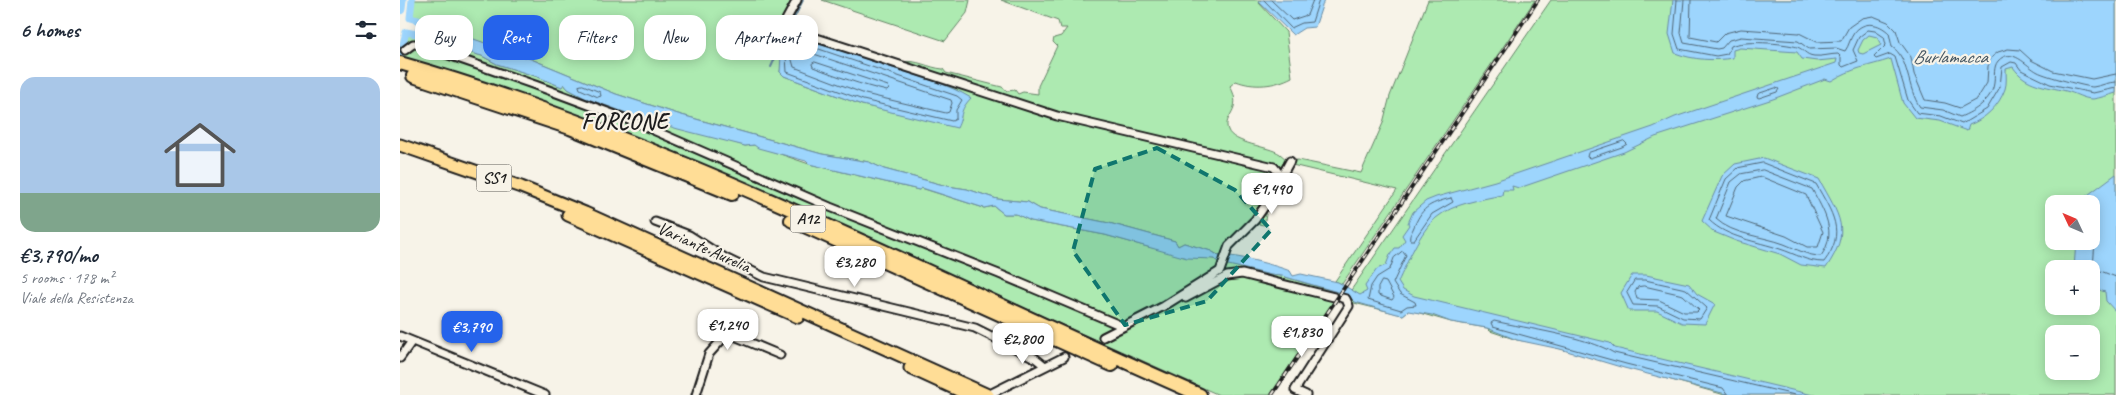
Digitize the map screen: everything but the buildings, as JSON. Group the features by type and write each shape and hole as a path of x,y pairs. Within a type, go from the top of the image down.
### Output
{"highway":[{"name":"A12","path":"403,68 644,157 775,213 1179,395"},
{"name":"A12","path":"403,68 540,108 648,149 1200,395"},
{"name":"Variante Aurelia","path":"401,148 521,187 966,391 988,395"}],"street":[{"path":"797,0 786,20 790,28 1057,116 1251,160 1274,167 1281,176"},
{"path":"405,50 413,44 417,44 637,123 830,207 999,274 1122,326"},
{"path":"1103,337 1154,311 1220,272 1226,250 1255,220 1267,203 1290,161"},
{"path":"655,222 689,235 725,258 764,277 975,328 1035,358 1045,366"},
{"path":"1154,311 1159,312 1227,276 1242,274 1346,299 1349,306 1295,390 1306,395"},
{"path":"696,395 709,354 726,335 780,355"},
{"path":"400,336 535,393 544,395"},
{"path":"400,358 412,341"},
{"path":"988,395 1064,357"}],"highlighted area":[{"path":"1157,148 1235,190 1271,230 1207,301 1125,325 1073,251 1095,169"}],"green space":[{"path":"412,0 803,0 796,15 716,15 716,60 818,60 818,37 900,65 908,61 918,63 943,69 946,73 1002,87 1007,91 1015,90 1018,94 1023,92 1038,94 1038,86 1057,46 1053,42 1054,38 1061,36 1067,28 1060,28 1058,21 1001,0 1261,0 1259,3 1286,32 1292,77 1264,85 1250,85 1236,81 1230,86 1235,101 1228,120 1228,130 1237,139 1275,151 1289,161 1298,160 1361,173 1383,123 1390,96 1428,0 1535,0 1342,284 1335,281 1397,190 1292,165 1267,210 1264,225 1252,223 1225,255 1220,256 1211,251 1184,243 1178,246 1175,241 1109,223 1040,209 1028,202 997,199 967,189 947,186 884,169 869,162 822,154 678,114 616,94 533,60 549,60 549,15 483,15 483,43 473,39 473,15 415,15 415,20 410,18","holes":["781,66 879,72 929,81 951,88 970,98 960,111 961,120 889,111 862,105 784,76 780,72"]},
{"path":"822,0 970,0 967,13 945,41"},
{"path":"1551,0 2116,0 2116,395 1725,395 1543,344 1517,340 1490,331 1487,328 1451,322 1409,310 1403,315 1354,303 1347,296"},
{"path":"406,32 415,35 415,60 473,60 473,53 483,57 483,60 490,60 562,87 564,84 568,89 585,98 745,146 754,145 809,164 919,190 921,188 984,208 994,206 1004,214 1016,214 1031,221 1105,235 1148,247 1214,259 1220,263 1282,276 1339,293 1270,395 1219,395 678,153 562,109 400,56"}],"water":[{"path":"1261,0 1324,0 1315,27 1304,28 1293,35 1259,2"},
{"path":"1673,0 2116,0 2116,93 2093,99 2086,98 2030,82 2013,67 2006,69 2006,87 1999,101 1981,119 1969,125 1967,131 1940,121 1915,118 1903,103 1891,59 1854,70 1831,81 1825,79 1773,99 1655,137 1624,152 1519,188 1512,186 1513,190 1503,190 1502,195 1451,209 1430,224 1414,248 1398,282 1403,290 1414,296 1610,343 1615,348 1813,395 1730,395 1624,368 1560,349 1517,340 1487,328 1451,322 1432,315 1408,311 1403,315 1397,314 1355,302 1348,295 1282,276 1220,263 1214,259 1187,258 1105,235 1031,221 1016,214 1004,214 994,206 984,208 922,188 919,190 809,164 806,161 758,148 754,145 745,146 678,129 585,98 568,89 564,84 562,87 490,60 533,60 616,94 678,114 822,154 869,162 884,169 947,186 967,189 997,199 1028,202 1040,209 1109,223 1175,241 1178,246 1184,243 1211,251 1219,256 1233,256 1265,263 1290,271 1293,276 1301,274 1338,282 1360,295 1367,291 1365,286 1377,269 1386,265 1395,248 1399,248 1405,240 1402,235 1409,225 1408,223 1413,212 1426,201 1495,181 1653,127 1675,117 1836,63 1837,59 1817,61 1802,59 1797,52 1740,48 1733,50 1733,58 1711,60 1675,53 1669,34","holes":["1869,35 1877,37 1881,45 1863,54 1859,53 1858,50 1863,40"]},
{"path":"473,39 483,42 483,57 473,54"},
{"path":"818,44 925,78 971,98 963,110 957,128 862,105 784,76 780,72 781,60 818,60"},
{"path":"1764,158 1819,179 1833,204 1841,233 1834,255 1826,268 1801,265 1780,254 1736,241 1714,232 1702,221 1722,176 1735,164"},
{"path":"2116,174 2116,312 2106,301 2105,292 2100,290 2100,260 2075,260 2075,250 2100,250 2100,195 2088,195"},
{"path":"1632,275 1646,275 1689,284 1697,294 1715,304 1705,324 1682,323 1657,311 1629,311 1621,293"}],"waterway":[{"name":"Burlamacca","path":"400,9 401,0"},
{"name":"Burlamacca","path":"400,56 406,32 417,34 422,21 410,18 412,0"},
{"path":"796,15 803,0"},
{"path":"771,67 774,60"}],"railway":[{"path":"1272,395 1538,0"}],"district":[{"name":"FORCONE","path":"625,122"}]}
